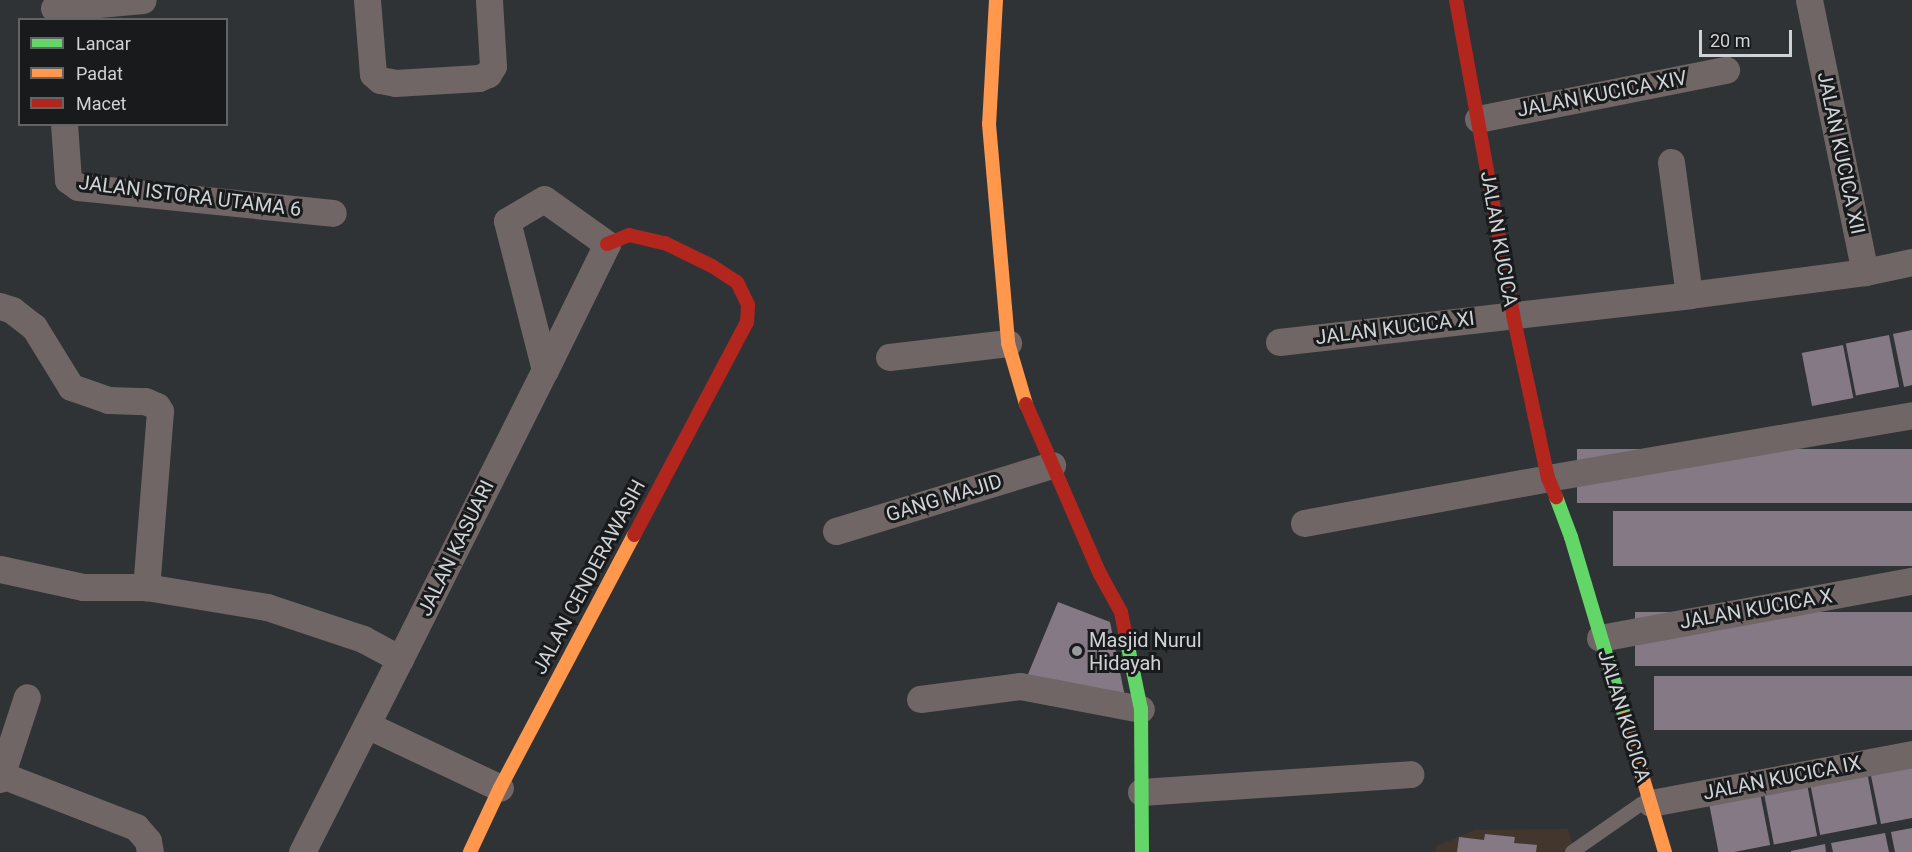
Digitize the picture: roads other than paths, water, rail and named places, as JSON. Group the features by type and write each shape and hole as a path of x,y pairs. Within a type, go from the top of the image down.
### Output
{"street":[{"path":"54,9 143,0"},
{"path":"367,0 373,74 380,80 395,83 480,78 488,74 494,66 489,0"},
{"path":"996,0 989,124 1008,343 1023,397 1100,574 1121,612 1141,709 1142,852"},
{"name":"JALAN KUCICA","path":"1456,0 1513,315 1548,478 1571,537 1665,852"},
{"name":"JALAN KUCICA XII","path":"1809,0 1865,272"},
{"name":"JALAN KUCICA XIV","path":"1478,119 1726,70"},
{"name":"JALAN ISTORA UTAMA 6","path":"64,126 68,180 78,187 333,213"},
{"path":"1671,162 1689,295"},
{"path":"545,370 507,221 544,199 607,244"},
{"name":"JALAN CENDERAWASIH","path":"480,847 500,788 747,322 748,305 737,282 712,266 666,243 638,237 629,236 607,244"},
{"name":"JALAN KASUARI","path":"302,852 367,725 383,649 545,370 607,244"},
{"name":"JALAN KUCICA XI","path":"1279,342 1689,295 1865,272 1912,262"},
{"path":"0,306 12,310 34,327 71,387 108,400 145,401 157,406 160,411 146,586"},
{"path":"889,357 1008,343"},
{"path":"1304,523 1912,415"},
{"name":"GANG MAJID","path":"836,531 1052,465"},
{"path":"0,569 83,586 146,586 267,607 383,649"},
{"name":"JALAN KUCICA X","path":"1600,638 1912,581"},
{"path":"920,699 1020,686 1141,709"},
{"path":"27,696 1,777 136,827 148,841 150,852"},
{"path":"367,725 500,788"},
{"name":"JALAN KUCICA IX","path":"1651,803 1912,754"},
{"path":"1141,792 1410,774"}],"lane":[{"path":"1572,852 1641,804 1651,803"}],"place":[{"name":"Masjid Nurul Hidayah","path":"1077,651"}]}
